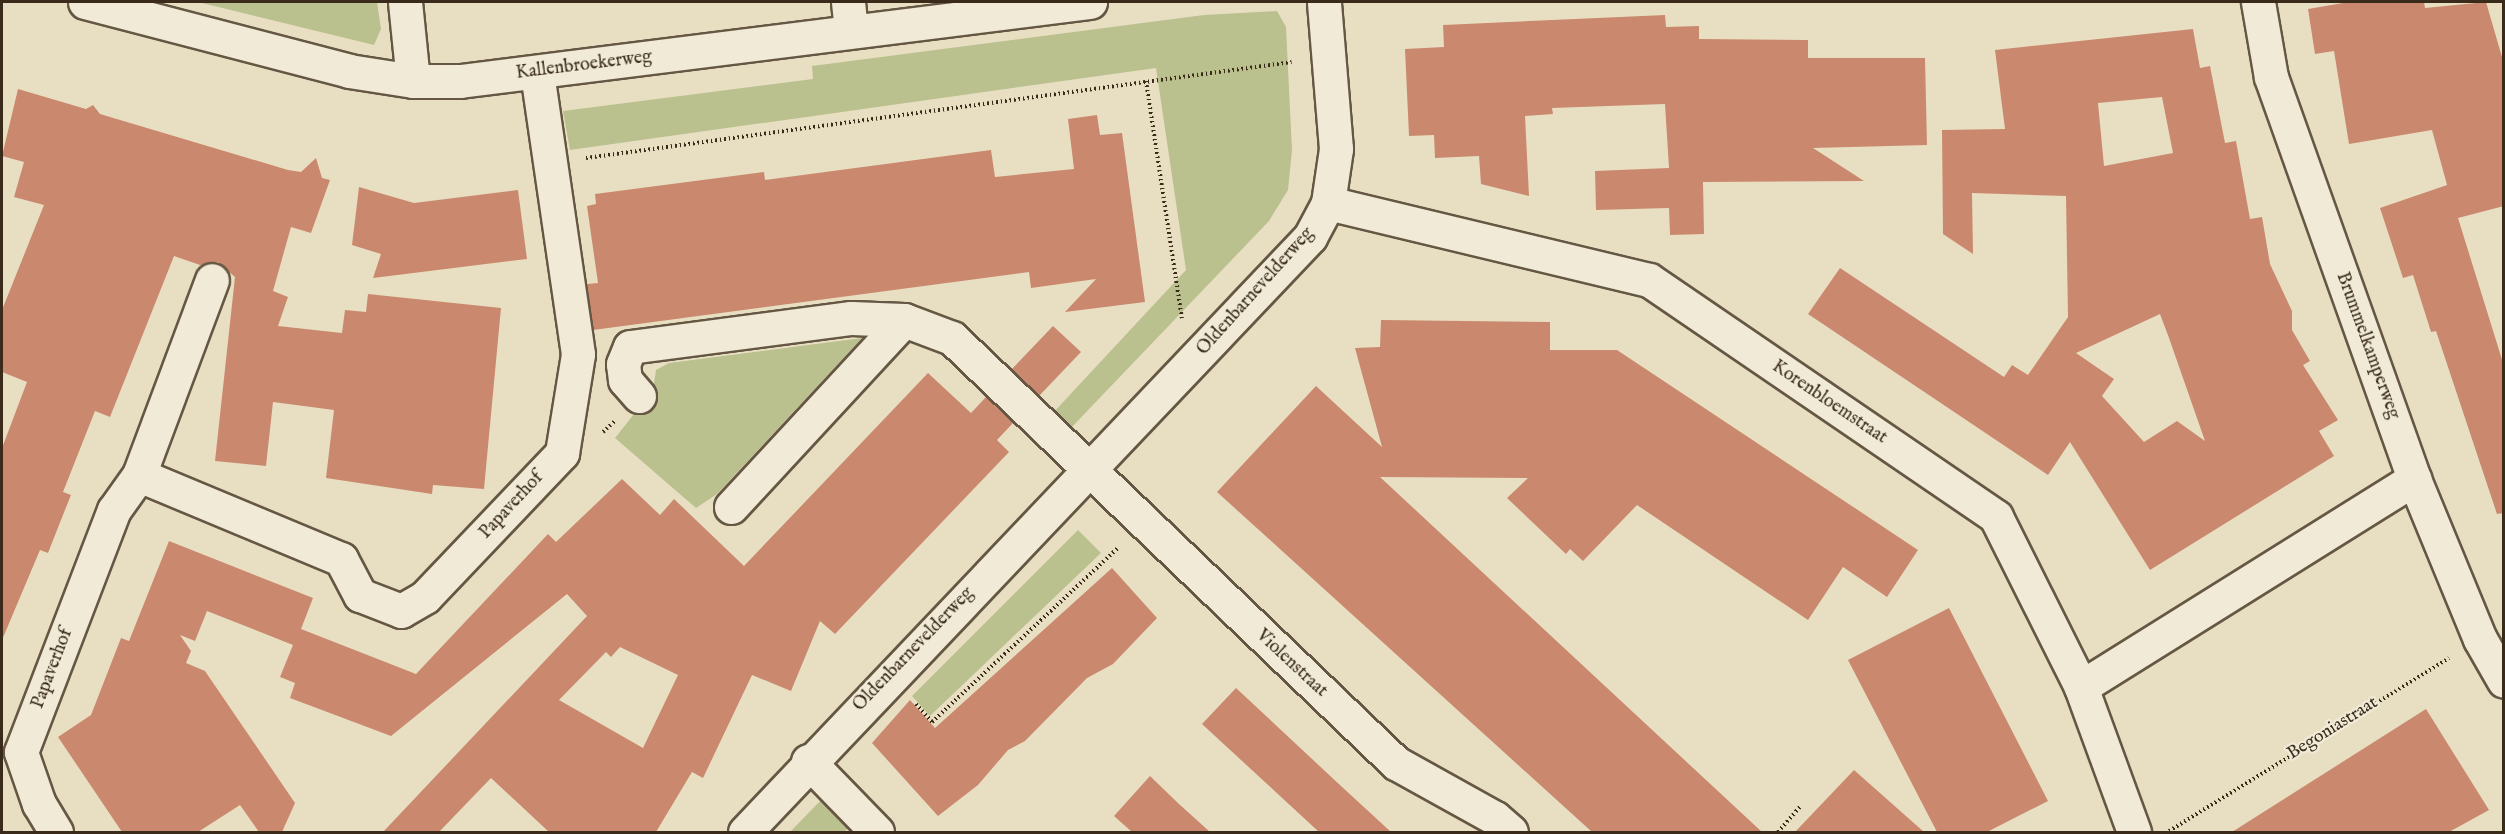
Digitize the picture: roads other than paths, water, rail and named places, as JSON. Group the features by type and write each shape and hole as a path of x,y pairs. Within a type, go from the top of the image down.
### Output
{"street":[{"name":"Kallenbroekerweg","path":"85,2 349,71 413,81 537,73 850,16 1090,2"},
{"path":"405,2 413,81"},
{"name":"Oldenbarnevelderweg","path":"745,832 888,675 1089,471 1310,237 1329,204 1336,149 1324,2"},
{"name":"Brummelkamperweg","path":"2258,2 2271,77 2414,479 2492,636 2504,681"},
{"name":"Papaverhof","path":"139,475 341,559 360,595 401,611 425,597 562,453 578,354 537,73"},
{"name":"Korenbloemstraat","path":"1329,204 1649,280 1996,517 2081,687 2134,832"},
{"name":"Papaverhof","path":"56,832 39,804 21,752 114,510 139,475 212,280"},
{"path":"639,396 625,380 623,364 630,347 851,318 904,320 951,338 1089,471"},
{"path":"731,507 904,320"},
{"name":"Violenstraat","path":"1089,471 1396,763 1495,818 1511,832"},
{"path":"2081,687 2414,479"},
{"path":"808,761 877,832"}]}
